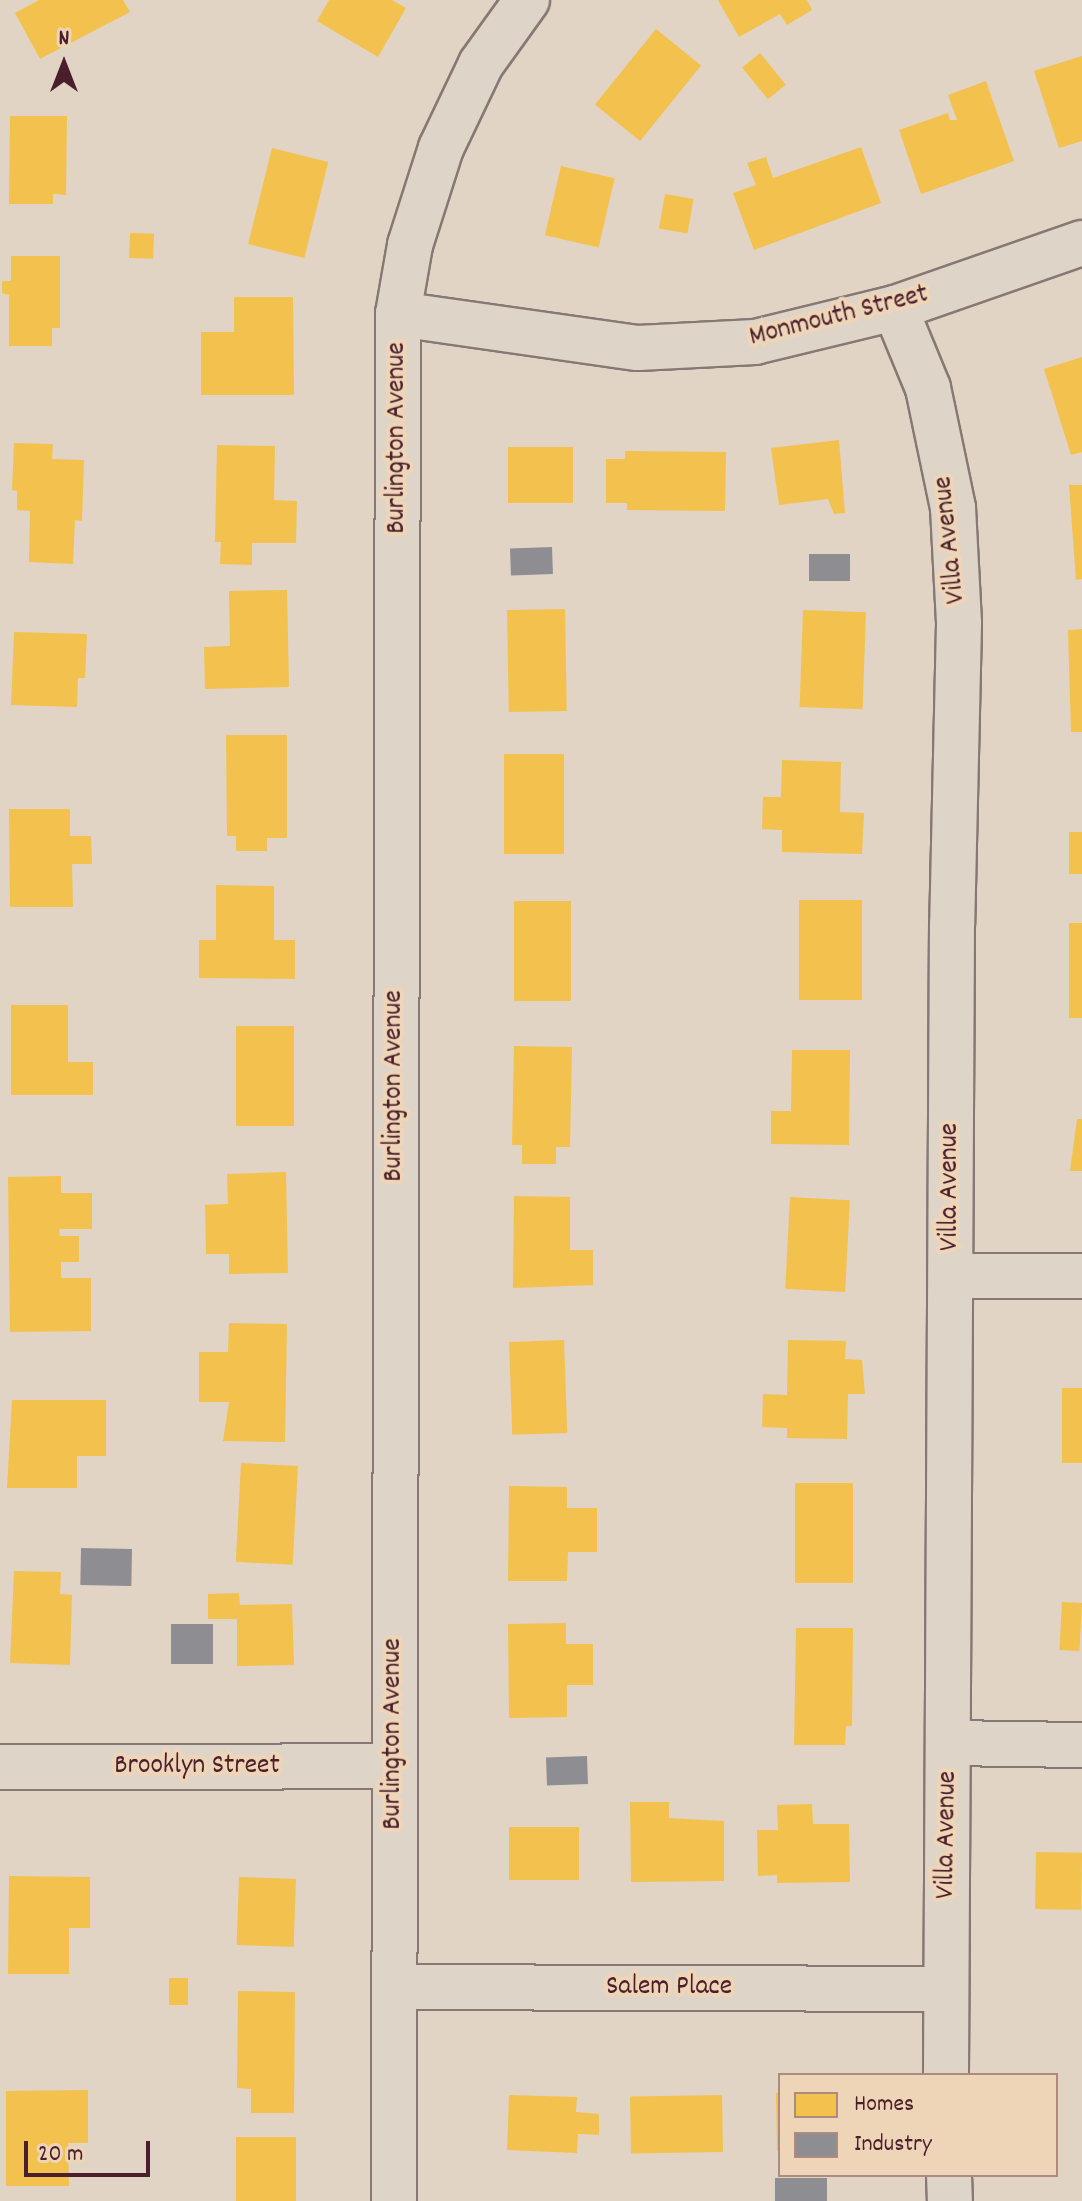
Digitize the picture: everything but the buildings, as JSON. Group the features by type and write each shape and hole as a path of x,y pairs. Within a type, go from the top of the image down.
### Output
{"street":[{"name":"Burlington Avenue","path":"394,2201 398,314 410,245 441,148 481,64 527,0"},
{"name":"Monmouth Street","path":"398,314 638,348 755,342 895,308 1082,243"},
{"name":"Villa Avenue","path":"895,308 928,388 953,508 959,624 951,1276 950,1743 944,1989 946,2073"},
{"path":"951,1276 1082,1276"},
{"path":"950,1743 1082,1745"},
{"name":"Brooklyn Street","path":"0,1767 393,1766"},
{"name":"Salem Place","path":"394,1987 944,1989"},
{"path":"949,2177 950,2201"}]}
